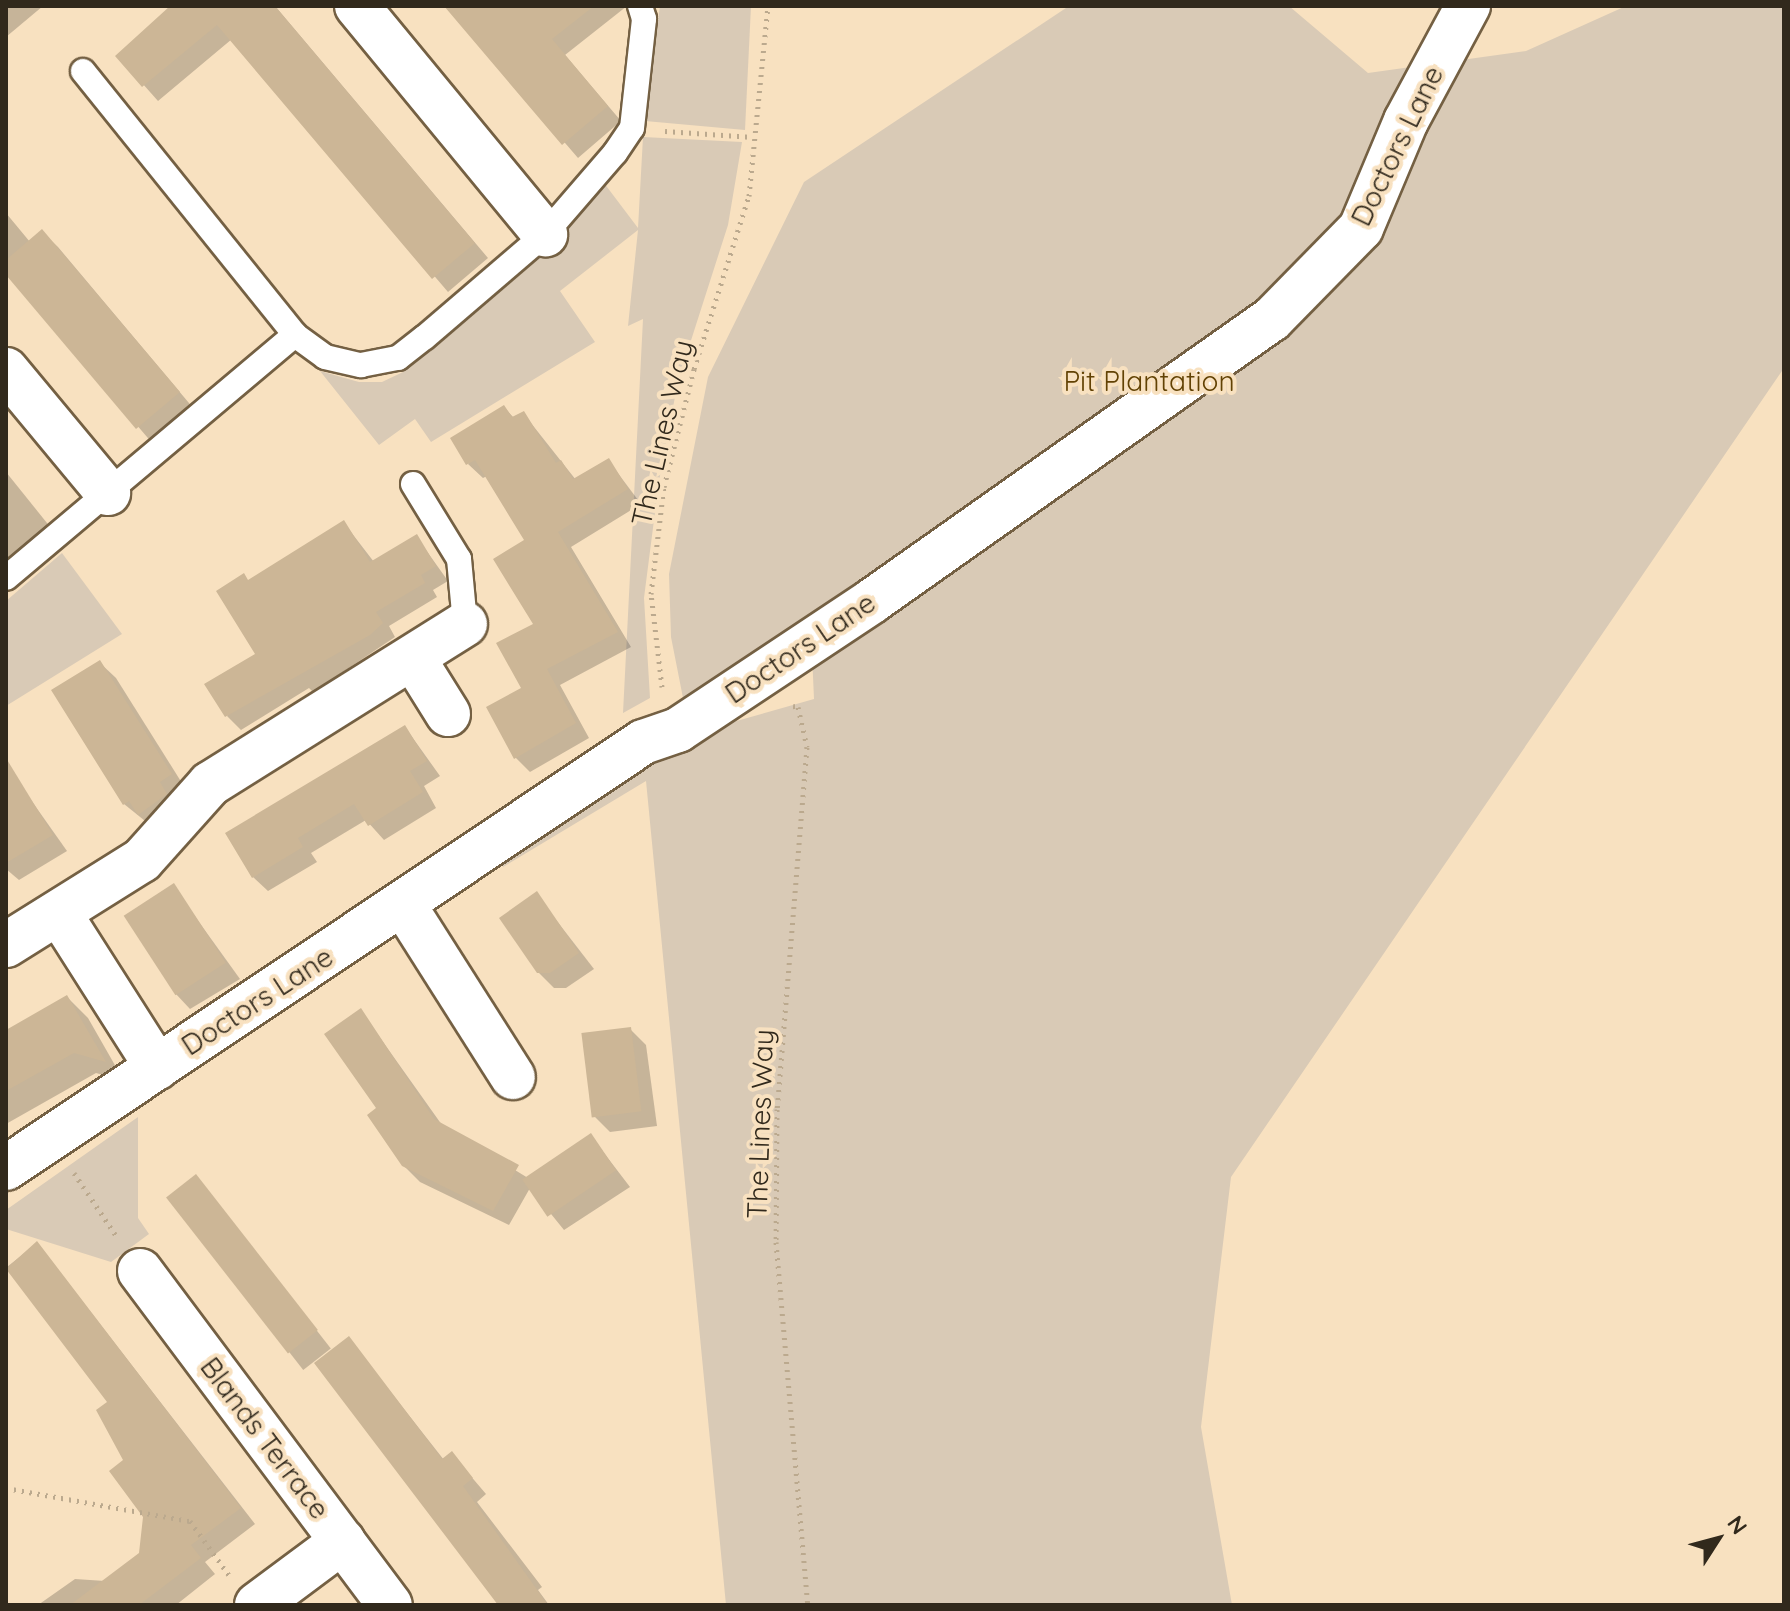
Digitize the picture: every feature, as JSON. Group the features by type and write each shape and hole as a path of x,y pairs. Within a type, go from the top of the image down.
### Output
{"street":[{"path":"357,6 545,234"},
{"name":"Doctors Lane","path":"6,1168 643,742 678,730 1272,319 1361,228 1406,121 1468,6"},
{"path":"6,370 108,493"},
{"path":"6,945 142,860 210,784 465,624"},
{"path":"413,658 448,714"},
{"path":"403,904 513,1077"},
{"path":"59,913 157,1067"},
{"name":"Blands Terrace","path":"140,1271 390,1605"},
{"path":"245,1593 343,1541"}],"lane":[{"path":"83,71 295,335 325,357 361,365 398,358 545,234 632,128 644,19 640,6"},
{"path":"6,578 295,335"},
{"path":"413,484 459,559 465,624"}],"path":[{"name":"The Lines Way","path":"678,730 662,685 651,594 664,487 694,369 749,196 768,6"},
{"path":"632,128 753,137"},
{"name":"The Lines Way","path":"739,689 798,707 807,747 777,1109 776,1242 808,1605"},
{"path":"51,1139 140,1271"},
{"path":"6,1488 190,1521 245,1593"}],"green space":[{"path":"660,6 751,6 745,130 645,121"},
{"name":"Pit Plantation","path":"1069,6 1289,6 1368,73 1526,51 1626,6 1784,6 1784,368 1231,1177 1201,1427 1232,1605 726,1605 646,781 503,867 499,849 680,737 814,699 812,654 684,703 671,637 669,574 708,377 804,182"},
{"path":"643,137 742,142 728,225 678,381 659,481 644,598 650,698 623,713 643,319 628,326 638,230 560,291 595,342 431,442 415,419 379,445 320,371 359,382 382,382 403,372 565,231 604,183 638,228"},
{"path":"62,553 122,634 6,706 6,601"},
{"path":"138,1117 138,1218 149,1234 111,1262 6,1229 6,1210"}],"building":[{"path":"170,6 275,6 475,243 432,279 217,25 142,87 115,56"},
{"path":"444,6 594,6 552,39 608,106 562,145"},
{"path":"42,229 180,392 136,429 6,275 6,260"},
{"path":"504,405 512,417 524,411 556,463 561,460 573,479 609,458 628,489 558,532 618,632 547,669 576,723 514,759 486,707 521,688 496,643 533,624 493,559 524,540 475,460 466,465 450,438"},
{"path":"344,520 370,562 417,534 436,566 421,575 425,583 376,612 383,623 370,635 225,717 204,684 255,654 216,591 244,573 248,580"},
{"path":"100,660 172,774 160,782 167,794 138,815 129,801 123,805 51,690"},
{"path":"405,725 427,761 410,771 423,792 368,826 354,804 298,838 303,847 252,878 225,833"},
{"path":"6,758 53,835 6,863"},
{"path":"174,883 226,963 175,995 124,916"},
{"path":"537,891 579,953 550,973 537,973 499,918"},
{"path":"67,995 106,1062 74,1053 6,1091 6,1030"},
{"path":"361,1008 434,1119 519,1165 493,1211 402,1166 367,1115 376,1108 324,1034"},
{"path":"631,1027 641,1111 592,1117 581,1033"},
{"path":"591,1133 616,1170 547,1217 522,1179"},
{"path":"196,1174 318,1330 288,1353 166,1197"},
{"path":"37,1241 241,1508 191,1545 201,1558 139,1605 70,1605 139,1553 143,1517 109,1471 123,1460 96,1410 107,1402 6,1269"},
{"path":"349,1336 442,1459 452,1451 473,1478 463,1486 548,1605 498,1605 314,1363"}]}
